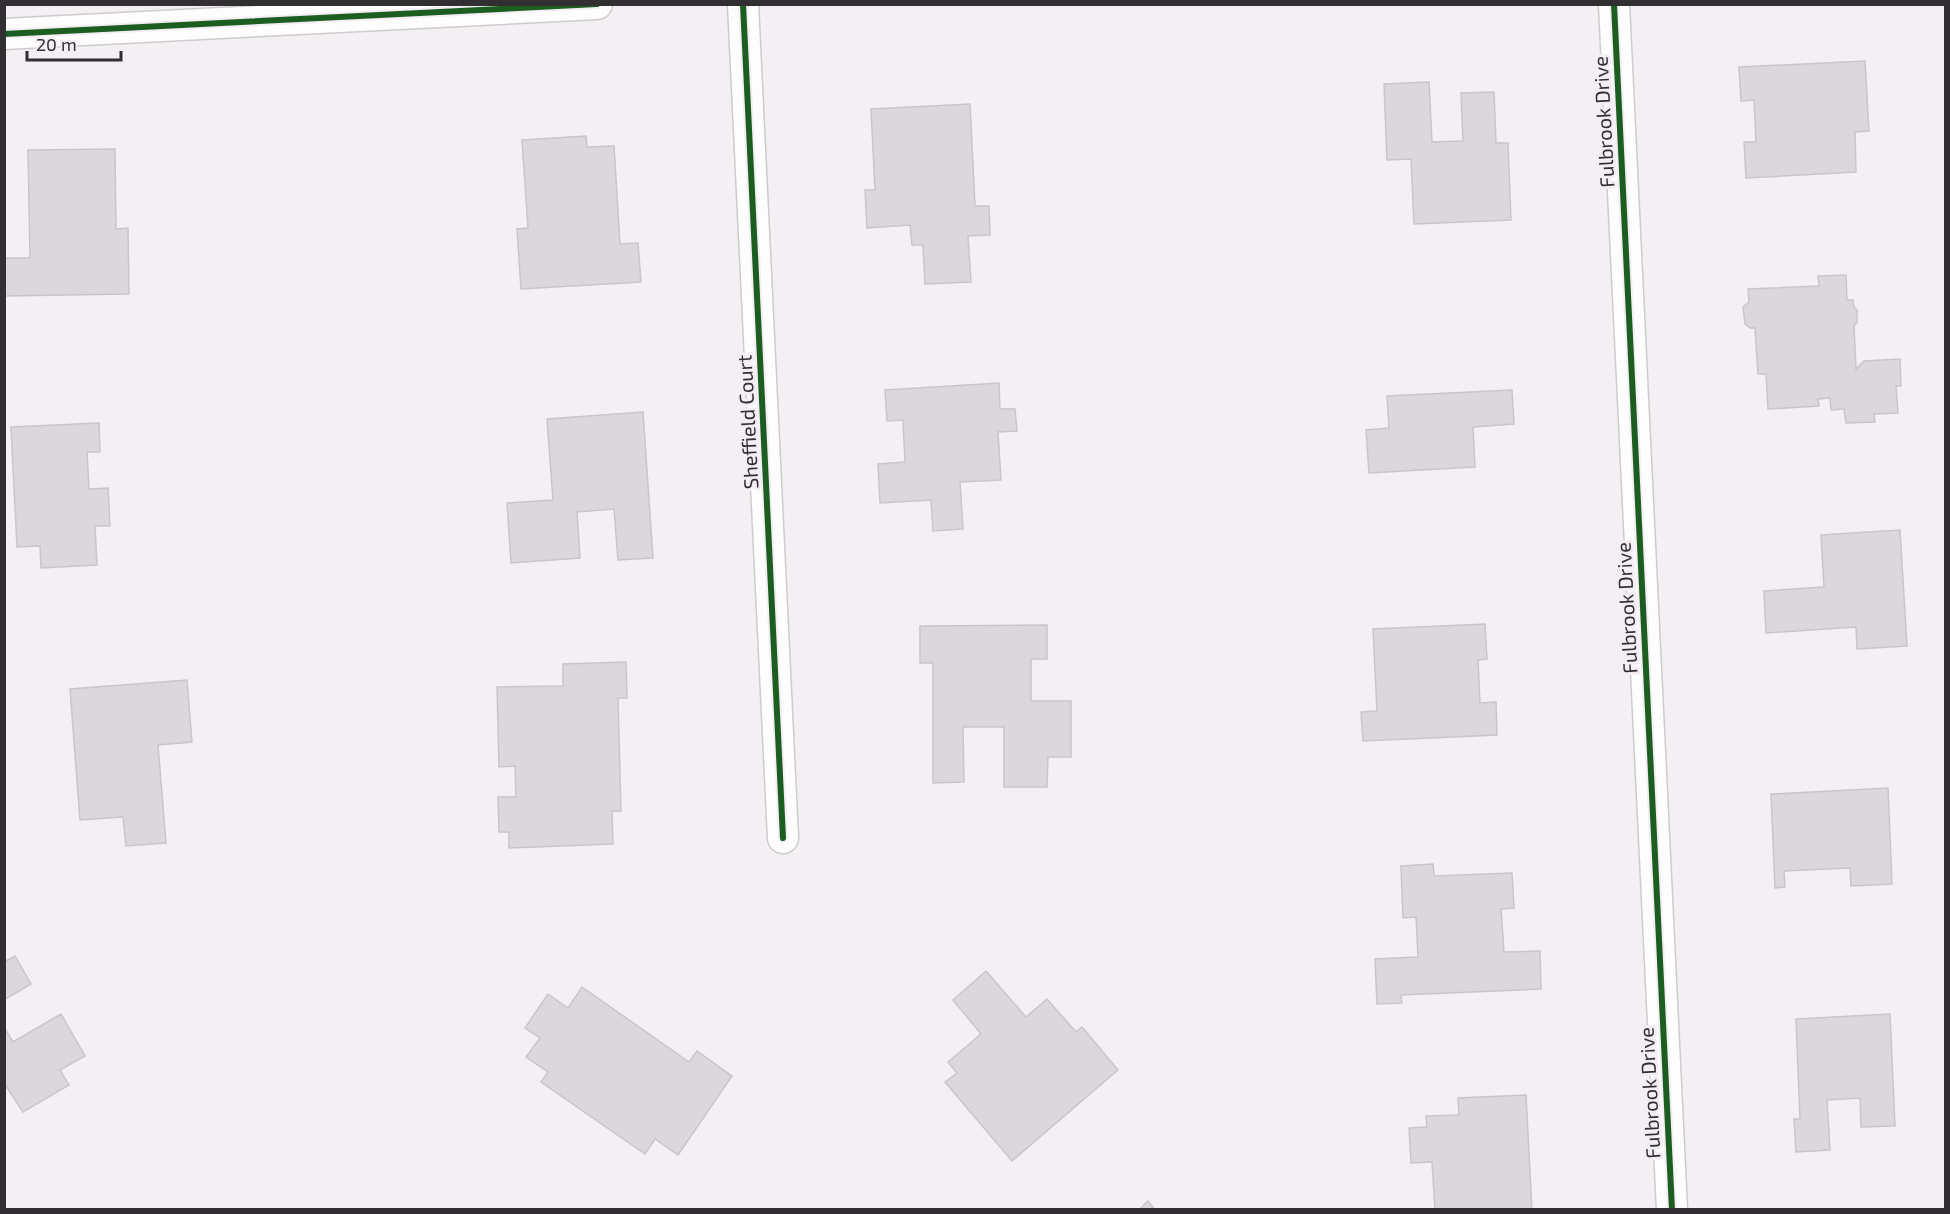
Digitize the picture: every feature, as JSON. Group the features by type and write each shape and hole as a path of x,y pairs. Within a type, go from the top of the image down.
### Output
{"street":[{"path":"4,34 597,4"},
{"name":"Sheffield Court","path":"743,4 783,837"},
{"name":"Fulbrook Drive","path":"1614,4 1672,1209"}],"building":[{"path":"1865,61 1869,131 1855,132 1856,172 1746,178 1744,142 1756,142 1754,100 1741,101 1739,67"},
{"path":"1429,82 1432,142 1463,141 1461,93 1494,92 1496,143 1508,143 1511,220 1414,224 1411,159 1387,160 1384,84"},
{"path":"970,104 975,206 989,206 990,235 968,236 971,282 925,284 923,245 912,245 910,225 867,228 865,190 875,190 871,109"},
{"path":"586,136 587,147 614,146 620,244 638,243 641,282 521,289 517,229 528,228 522,140"},
{"path":"115,149 116,229 128,228 129,294 4,296 4,258 30,258 28,150"},
{"path":"1846,275 1847,300 1853,300 1857,310 1857,322 1854,326 1856,369 1864,361 1900,359 1901,386 1896,386 1898,413 1874,414 1875,422 1846,423 1844,409 1831,410 1830,398 1818,399 1819,406 1768,409 1766,374 1758,374 1755,328 1750,328 1745,324 1743,307 1749,302 1748,289 1819,286 1818,276"},
{"path":"999,383 1000,409 1015,409 1017,431 998,432 1001,480 960,482 963,529 933,531 931,500 880,503 878,464 905,462 903,420 887,421 885,390"},
{"path":"1512,390 1514,424 1473,427 1475,467 1369,473 1366,430 1389,428 1387,396"},
{"path":"643,412 653,558 618,560 614,509 577,512 580,558 511,563 507,503 553,500 547,419"},
{"path":"99,423 100,452 87,452 89,489 108,488 110,526 95,526 97,565 41,568 40,546 17,547 11,427"},
{"path":"1900,530 1907,646 1857,649 1856,627 1766,633 1764,591 1824,587 1821,535"},
{"path":"1485,624 1487,659 1478,660 1480,703 1496,702 1497,735 1363,741 1361,712 1377,711 1373,629"},
{"path":"1047,625 1047,659 1031,659 1031,701 1071,701 1071,757 1048,757 1047,787 1004,787 1004,727 963,727 964,782 933,783 933,663 920,663 920,626"},
{"path":"626,662 627,698 618,698 621,811 612,811 613,844 509,848 509,832 499,832 498,797 516,797 515,766 499,767 497,687 563,686 563,664"},
{"path":"187,680 192,742 158,745 166,843 126,846 123,817 80,820 70,689"},
{"path":"1888,788 1892,884 1851,886 1850,868 1784,871 1785,887 1775,888 1771,794"},
{"path":"1433,864 1434,876 1512,873 1514,908 1501,909 1504,952 1540,951 1541,989 1401,995 1402,1003 1377,1004 1375,959 1418,957 1416,917 1403,918 1401,866"},
{"path":"15,956 31,984 4,1000 4,962"},
{"path":"986,971 1026,1017 1047,999 1076,1032 1082,1027 1118,1070 1012,1161 945,1082 957,1073 948,1062 981,1034 953,1000"},
{"path":"582,987 689,1062 697,1051 732,1076 678,1155 655,1139 645,1154 541,1082 548,1072 526,1057 540,1038 525,1028 548,994 568,1008"},
{"path":"61,1014 85,1056 60,1070 69,1085 23,1112 4,1083 4,1027 13,1042"},
{"path":"1890,1014 1895,1126 1861,1127 1860,1098 1827,1100 1830,1150 1796,1152 1794,1119 1800,1119 1796,1019"},
{"path":"1526,1095 1532,1210 1435,1210 1432,1162 1411,1163 1409,1128 1427,1127 1426,1116 1459,1115 1458,1098"},
{"path":"1148,1201 1155,1210 1139,1210"}],"cycle path":[{"path":"4,34 597,4"},
{"path":"743,4 783,838"},
{"path":"1614,4 1672,1210"}]}
